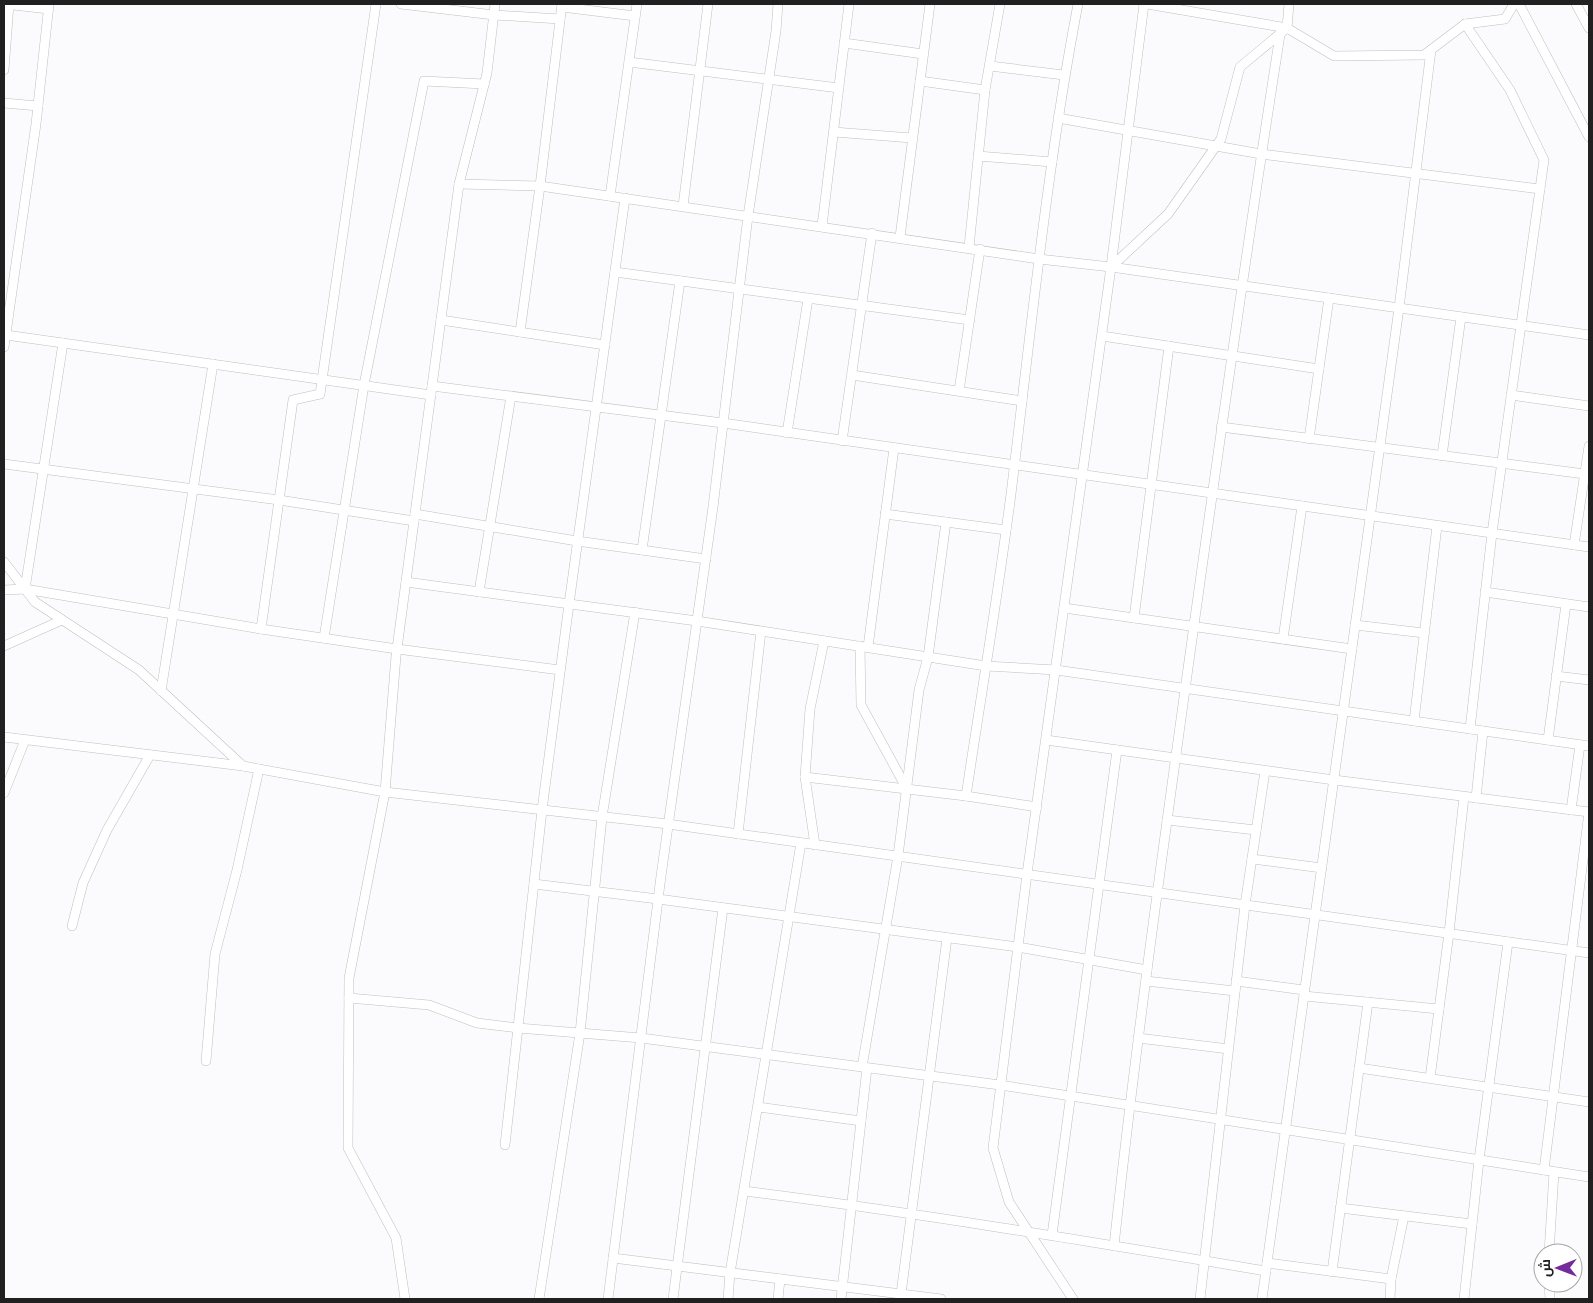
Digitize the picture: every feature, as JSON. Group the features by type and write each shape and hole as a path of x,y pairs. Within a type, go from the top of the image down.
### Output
{"street":[{"path":"4,70 7,4 49,7 38,106 4,347"},
{"path":"261,629 293,400 320,394 376,4"},
{"path":"400,4 494,15 560,19"},
{"path":"405,1299 396,1238 348,1148 349,978 384,792 397,649 460,184 487,73 495,4"},
{"path":"610,196 637,4"},
{"path":"683,206 708,4"},
{"path":"608,1299 658,899 706,559 748,216 776,31 778,4"},
{"path":"822,226 849,4"},
{"path":"900,237 930,4"},
{"path":"968,247 985,90 1000,4"},
{"path":"966,796 1006,530 1039,259 1064,75 1078,4"},
{"path":"1073,1299 1009,1202 993,1148 1018,947 1146,4 1287,28 1334,56 1424,55 1466,24 1505,20 1514,4"},
{"path":"1111,267 1168,214 1216,146 1220,139 1240,66 1287,28 1288,4"},
{"path":"1519,4 1589,136"},
{"path":"1576,4 1589,28"},
{"path":"520,332 562,5 636,16"},
{"path":"1466,24 1510,90 1544,160 1492,533 1470,729"},
{"path":"1114,1246 1129,1106 1167,820 1241,285 1280,35"},
{"path":"844,43 923,54"},
{"path":"1262,1299 1399,308 1430,50"},
{"path":"629,62 839,88"},
{"path":"990,66 1064,75"},
{"path":"324,638 364,385 424,81 484,84"},
{"path":"920,81 985,90"},
{"path":"4,103 38,106"},
{"path":"1058,118 1261,154 1540,189"},
{"path":"834,132 912,138"},
{"path":"978,156 1052,162"},
{"path":"460,184 540,186 900,237 1039,259 1111,267 1589,335"},
{"path":"505,1145 542,810 568,604 625,198"},
{"path":"842,441 872,233"},
{"path":"959,391 980,249"},
{"path":"615,272 970,320"},
{"path":"642,550 680,281"},
{"path":"787,433 808,298"},
{"path":"1309,439 1329,298"},
{"path":"1442,456 1461,317"},
{"path":"441,320 605,345"},
{"path":"5,330 63,343 364,385 511,396 723,423 1589,547"},
{"path":"1102,336 1319,369"},
{"path":"24,589 63,343"},
{"path":"1134,618 1169,346"},
{"path":"161,691 212,364"},
{"path":"852,375 1022,401"},
{"path":"1511,395 1589,406"},
{"path":"479,592 511,396"},
{"path":"1221,427 1585,474"},
{"path":"1574,545 1589,446"},
{"path":"894,448 864,647 861,704 907,789"},
{"path":"4,464 344,510 490,526 577,541 706,559"},
{"path":"1283,639 1302,506"},
{"path":"885,514 1006,530"},
{"path":"841,1299 861,1121 864,1067 898,856 920,690 928,657 946,522"},
{"path":"1414,721 1437,526"},
{"path":"4,562 35,602 139,670 243,766"},
{"path":"406,582 635,612 986,666 1056,670 1585,745 1571,810"},
{"path":"4,590 24,589 261,629 560,670"},
{"path":"1485,592 1589,607"},
{"path":"1548,740 1566,604"},
{"path":"1064,608 1352,649"},
{"path":"538,1299 580,1033 602,817 635,612"},
{"path":"4,646 62,620"},
{"path":"1355,625 1424,633"},
{"path":"738,834 761,631"},
{"path":"815,845 805,777 810,709 824,641"},
{"path":"1556,676 1589,680"},
{"path":"1476,798 1484,731"},
{"path":"4,738 243,766 384,792 668,824 1589,953"},
{"path":"4,793 25,740"},
{"path":"1046,740 1265,771 1589,812 1544,1170"},
{"path":"1052,1235 1117,750"},
{"path":"72,926 83,883 107,830 150,755"},
{"path":"206,1061 215,954 237,870 259,769"},
{"path":"1200,1299 1245,905 1265,771"},
{"path":"805,777 966,796 1037,807"},
{"path":"1430,1078 1464,797"},
{"path":"1167,820 1256,830"},
{"path":"728,1299 730,1273 800,843"},
{"path":"1252,859 1322,868"},
{"path":"534,884 1018,947 1147,970"},
{"path":"673,1299 723,908"},
{"path":"898,1296 930,1076 947,938"},
{"path":"1464,1299 1479,1160 1508,942"},
{"path":"1146,980 1235,991"},
{"path":"1236,981 1368,1002 1439,1009"},
{"path":"349,998 429,1005 477,1022 518,1028 641,1038 1000,1085 1589,1177"},
{"path":"1332,1272 1368,1002"},
{"path":"1138,1038 1229,1049"},
{"path":"1359,1068 1589,1102"},
{"path":"758,1108 861,1121"},
{"path":"1550,1243 1554,1172"},
{"path":"744,1191 852,1204 1204,1261 1391,1279"},
{"path":"1340,1208 1472,1224"},
{"path":"1390,1299 1391,1279 1404,1216"},
{"path":"613,1258 842,1287 898,1296 941,1299"},
{"path":"778,1299 780,1279"}]}
